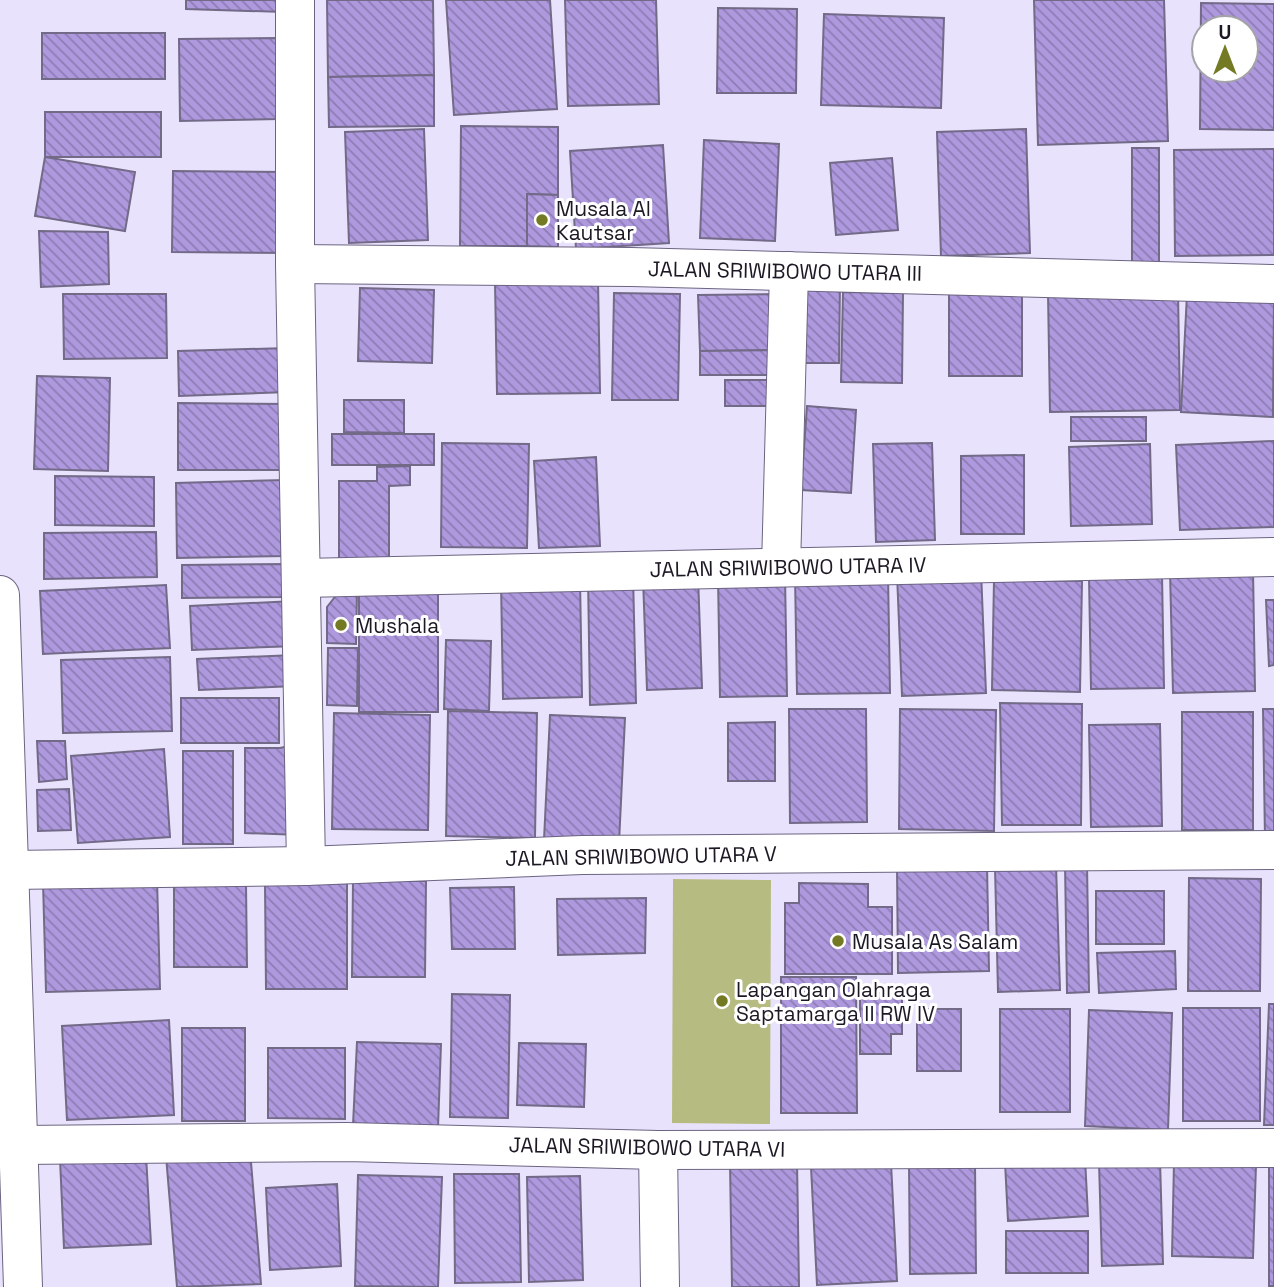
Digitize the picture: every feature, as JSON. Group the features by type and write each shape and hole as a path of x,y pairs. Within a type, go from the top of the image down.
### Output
{"street":[{"path":"295,0 295,264 306,866"},
{"name":"JALAN SRIWIBOWO UTARA III","path":"295,264 789,271 1274,284"},
{"path":"781,566 789,271"},
{"name":"JALAN SRIWIBOWO UTARA IV","path":"302,578 1274,557"},
{"path":"0,594 23,1287"},
{"name":"JALAN SRIWIBOWO UTARA V","path":"9,870 306,866 582,855 1274,850"},
{"name":"JALAN SRIWIBOWO UTARA VI","path":"20,1145 347,1142 658,1150 1274,1147"},
{"path":"658,1150 660,1287"}],"green space":[{"name":"Lapangan Olahraga Saptamarga II RW IV","path":"673,879 771,880 770,1124 672,1123"}],"building":[{"path":"186,0 283,0 283,12 186,9"},
{"path":"327,0 433,0 434,75 328,77"},
{"path":"446,0 550,0 557,109 454,115"},
{"path":"565,0 656,0 659,104 568,106"},
{"path":"1034,0 1164,0 1168,141 1038,145"},
{"path":"1201,3 1274,4 1274,130 1200,129 1200,84 1260,84 1260,14 1201,14"},
{"path":"718,8 797,9 796,93 717,93"},
{"path":"824,14 944,18 941,108 821,105"},
{"path":"42,33 165,33 165,79 42,79"},
{"path":"278,38 279,119 180,121 179,39"},
{"path":"434,75 434,126 329,127 328,77"},
{"path":"45,112 161,112 161,157 45,157"},
{"path":"461,126 558,127 558,195 527,194 527,246 460,246"},
{"path":"424,129 428,240 349,243 345,132"},
{"path":"1026,129 1030,253 941,256 937,132"},
{"path":"704,140 779,144 775,241 700,238"},
{"path":"663,145 669,243 576,249 570,151"},
{"path":"1132,148 1159,148 1159,264 1132,264"},
{"path":"1274,149 1274,255 1175,256 1174,150"},
{"path":"45,157 135,172 125,231 35,216"},
{"path":"892,158 898,230 836,235 830,163"},
{"path":"173,171 292,172 290,253 172,252"},
{"name":"Musala Al Kautsar","path":"527,194 558,195 558,247 527,246"},
{"path":"39,231 108,232 109,284 41,287"},
{"path":"598,280 600,393 497,394 495,282"},
{"path":"840,282 839,363 802,363 801,283"},
{"path":"360,288 434,290 432,363 358,361"},
{"path":"843,292 903,293 902,383 841,382"},
{"path":"1178,292 1180,410 1050,412 1048,293"},
{"path":"614,293 680,294 678,400 612,400"},
{"path":"63,294 166,294 167,358 64,359"},
{"path":"781,294 781,350 700,351 698,295"},
{"path":"949,294 1022,294 1022,376 949,376"},
{"path":"1187,294 1274,298 1273,417 1181,412"},
{"path":"287,348 288,392 179,396 178,351"},
{"path":"781,350 781,375 700,375 700,351"},
{"path":"37,376 110,378 108,471 34,469"},
{"path":"725,380 772,380 773,406 725,406"},
{"path":"344,400 404,400 404,433 344,432"},
{"path":"178,403 292,404 292,470 178,470"},
{"path":"807,406 856,410 851,493 801,490"},
{"path":"1071,417 1146,417 1146,441 1071,441"},
{"path":"332,434 434,434 434,465 332,465"},
{"path":"1274,441 1274,527 1180,530 1176,445"},
{"path":"442,443 529,444 527,548 441,547"},
{"path":"932,443 935,540 876,542 873,444"},
{"path":"1150,444 1152,524 1071,526 1069,447"},
{"path":"1024,455 1024,534 961,534 961,456"},
{"path":"596,457 600,546 539,548 534,461"},
{"path":"410,466 410,485 389,486 389,561 339,561 339,481 377,481 377,467"},
{"path":"55,476 154,477 154,526 55,525"},
{"path":"286,480 287,556 177,558 176,483"},
{"path":"156,532 157,577 44,579 44,533"},
{"path":"289,564 289,597 182,598 182,565"},
{"path":"1253,569 1255,691 1173,693 1170,571"},
{"path":"981,571 986,693 902,696 897,574"},
{"path":"888,574 890,693 797,694 795,575"},
{"path":"633,575 636,703 590,705 588,576"},
{"path":"785,575 787,696 720,697 718,576"},
{"path":"1162,575 1164,688 1091,689 1089,577"},
{"path":"698,576 702,688 647,690 643,578"},
{"path":"580,579 582,697 503,699 501,581"},
{"path":"994,580 1082,581 1080,692 992,690"},
{"path":"166,585 170,648 43,654 40,591"},
{"name":"Mushala","path":"338,593 357,593 356,644 327,643 327,607"},
{"path":"359,593 438,593 438,712 359,712"},
{"path":"1266,600 1274,600 1274,665 1269,666"},
{"path":"294,601 296,646 192,650 190,606"},
{"path":"446,640 491,641 489,711 444,709"},
{"path":"328,648 358,648 357,706 327,705"},
{"path":"294,655 295,686 199,690 197,659"},
{"path":"170,657 172,731 63,733 61,660"},
{"path":"181,698 279,698 279,743 181,743"},
{"path":"1000,703 1082,704 1081,825 1002,825"},
{"path":"789,709 866,709 867,822 790,823"},
{"path":"900,709 996,710 994,831 899,829"},
{"path":"1263,709 1274,709 1274,839 1265,839"},
{"path":"448,711 537,713 535,838 446,836"},
{"path":"1182,712 1253,712 1253,830 1182,830"},
{"path":"334,713 430,715 428,830 332,829"},
{"path":"550,715 625,718 619,843 544,840"},
{"path":"775,722 775,781 728,781 728,723"},
{"path":"1160,724 1162,826 1091,827 1089,725"},
{"path":"37,741 65,741 67,779 39,782"},
{"path":"302,743 300,835 245,833 245,748 280,748"},
{"path":"164,749 170,837 78,843 71,756"},
{"path":"183,751 233,751 233,844 183,844"},
{"path":"69,789 71,830 38,831 37,790"},
{"path":"1065,863 1087,863 1089,992 1067,993"},
{"path":"987,865 989,971 898,973 897,866"},
{"path":"1056,865 1060,990 998,992 995,867"},
{"path":"1189,878 1261,879 1260,991 1188,991"},
{"path":"157,879 160,989 46,992 43,882"},
{"path":"353,881 426,881 425,977 352,977"},
{"path":"347,883 347,989 266,989 265,884"},
{"name":"Musala As Salam","path":"799,883 868,884 868,907 892,907 892,974 785,974 785,903 799,903"},
{"path":"174,884 246,884 247,967 174,967"},
{"path":"514,887 515,949 452,949 450,888"},
{"path":"1096,891 1164,891 1164,944 1096,944"},
{"path":"646,898 645,953 558,955 557,899"},
{"path":"1175,951 1176,989 1099,993 1097,953"},
{"path":"781,977 856,977 857,1113 781,1113"},
{"path":"860,993 902,993 902,1034 891,1034 891,1054 860,1054"},
{"path":"452,994 510,995 508,1118 450,1117"},
{"path":"1269,1004 1274,1004 1274,1125 1264,1125"},
{"path":"1183,1008 1260,1008 1260,1121 1183,1121"},
{"path":"917,1009 961,1009 961,1071 917,1071"},
{"path":"1000,1009 1070,1009 1070,1112 1000,1112"},
{"path":"1089,1010 1172,1013 1168,1130 1085,1126"},
{"path":"169,1020 174,1115 67,1120 62,1026"},
{"path":"182,1028 245,1028 245,1121 182,1121"},
{"path":"357,1042 441,1044 438,1128 353,1125"},
{"path":"519,1043 586,1044 584,1107 517,1105"},
{"path":"268,1048 345,1048 345,1119 268,1118"},
{"path":"250,1150 261,1284 177,1287 166,1156"},
{"path":"146,1155 151,1244 64,1248 60,1159"},
{"path":"1085,1158 1088,1216 1008,1221 1005,1162"},
{"path":"1160,1160 1163,1264 1102,1266 1099,1162"},
{"path":"797,1161 799,1287 732,1287 730,1162"},
{"path":"1174,1162 1256,1165 1253,1258 1172,1256"},
{"path":"1269,1162 1274,1162 1274,1286 1269,1286"},
{"path":"891,1163 897,1281 817,1285 811,1167"},
{"path":"975,1163 976,1273 910,1274 909,1164"},
{"path":"454,1174 519,1174 521,1282 455,1283"},
{"path":"358,1175 442,1177 438,1287 355,1286"},
{"path":"580,1176 583,1280 529,1282 527,1177"},
{"path":"337,1184 341,1266 270,1270 266,1188"},
{"path":"1006,1231 1088,1231 1088,1273 1006,1273"}],"place":[{"name":"Musala Al Kautsar","path":"542,220"},
{"name":"Mushala","path":"341,625"},
{"name":"Musala As Salam","path":"838,941"},
{"name":"Lapangan Olahraga Saptamarga II RW IV","path":"722,1001"}]}
